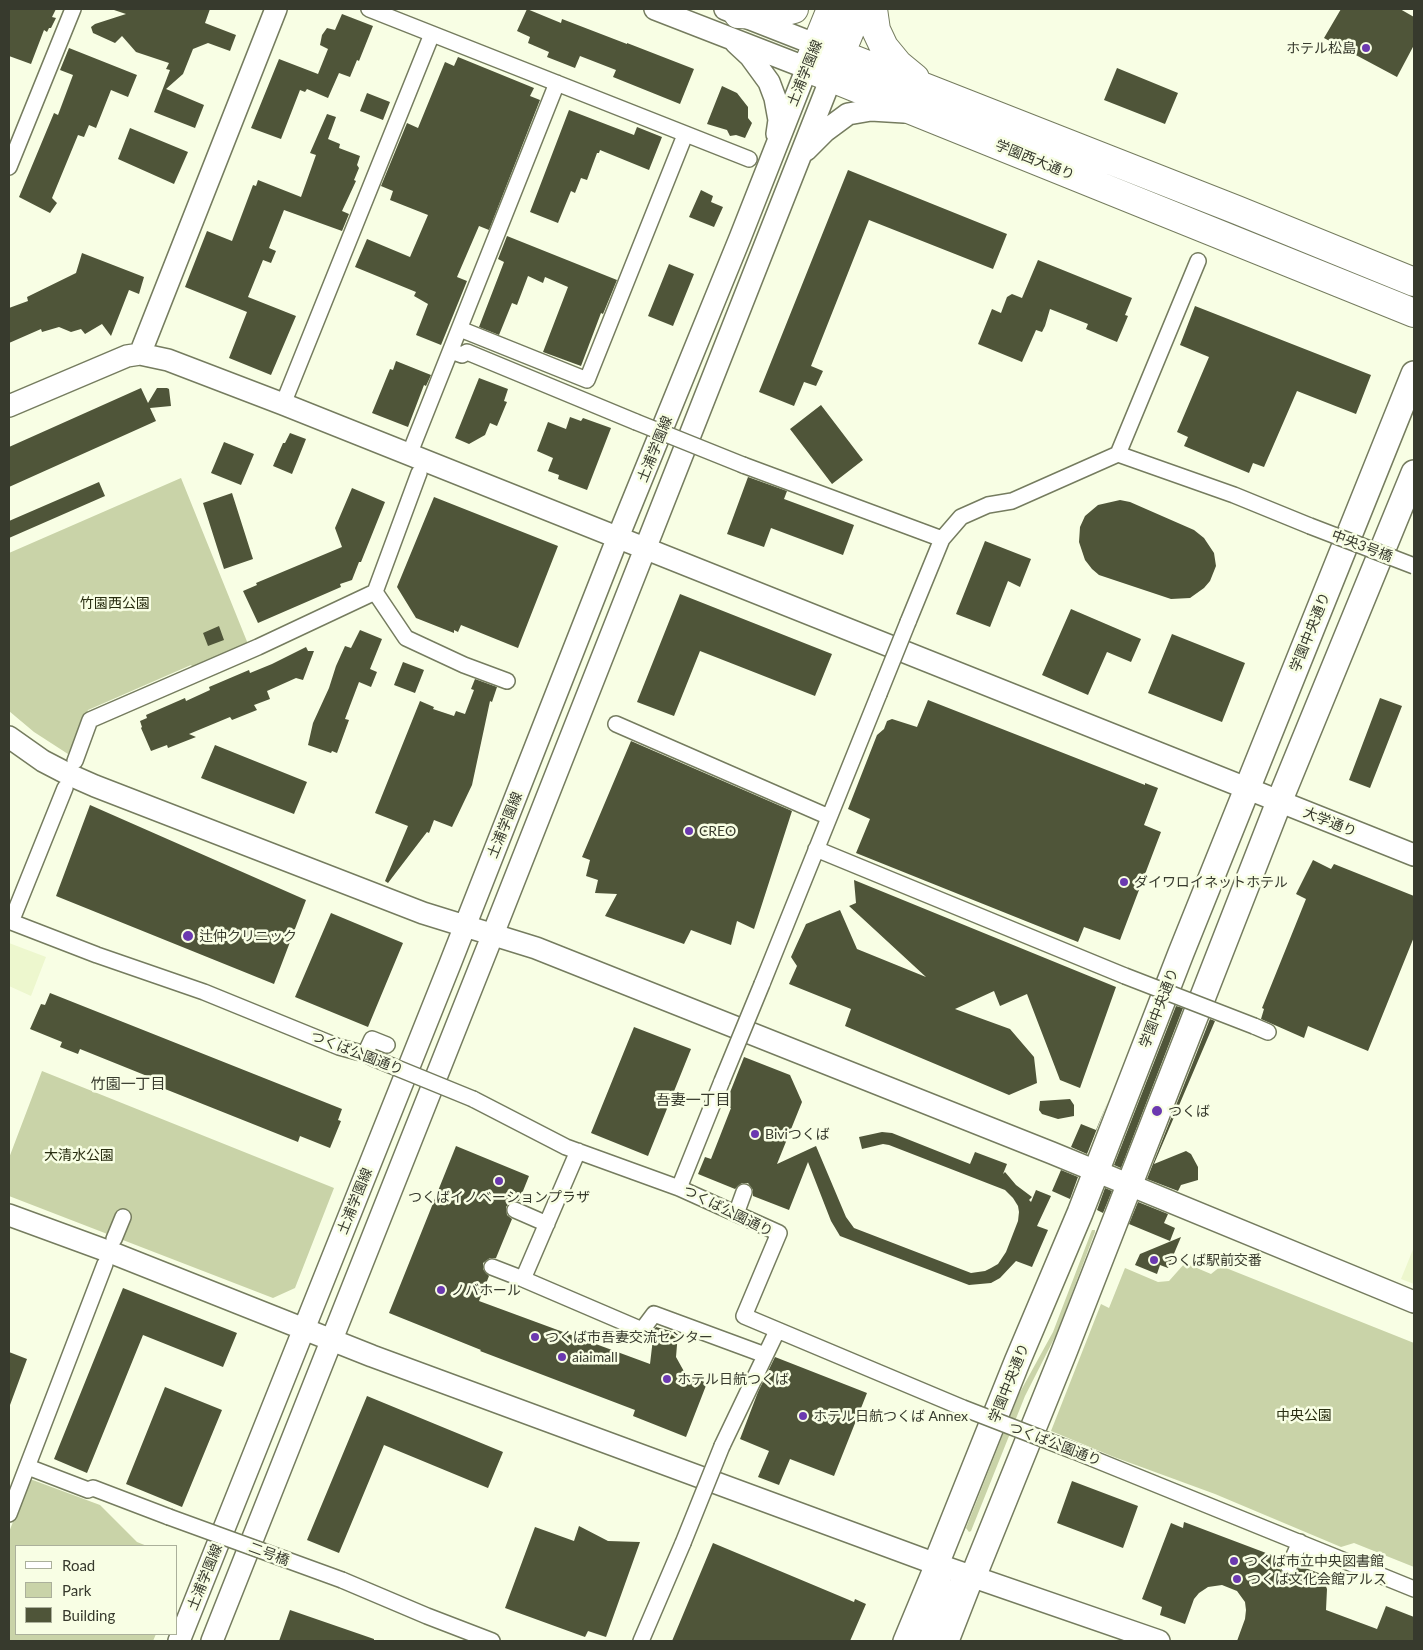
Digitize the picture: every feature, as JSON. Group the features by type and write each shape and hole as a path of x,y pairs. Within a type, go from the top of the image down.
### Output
{"highway":[{"path":"731,20 794,9"},
{"name":"土浦学園線","path":"824,61 831,9"},
{"name":"土浦学園線","path":"824,61 859,9"},
{"path":"872,9 876,30 884,47 910,75 928,102"},
{"name":"学園西大通り","path":"824,61 928,102 1414,313"},
{"name":"学園西大通り","path":"928,102 1237,210 1414,282"}],"main road":[{"name":"学園中央通り","path":"936,1564 1096,1171 1246,789 1414,374"},
{"path":"940,1606 972,1577 1130,1185 1279,802 1414,473"},
{"path":"928,1641 940,1606 936,1564"}],"street":[{"path":"9,167 73,9"},
{"path":"9,406 114,360 140,354 276,9"},
{"path":"369,9 749,159"},
{"name":"学園西大通り","path":"655,9 731,20 824,61"},
{"path":"731,20 750,56 769,82 775,98 779,120 774,151"},
{"path":"283,404 432,34"},
{"name":"土浦学園線","path":"180,1641 618,537 737,247 774,151 824,61"},
{"name":"土浦学園線","path":"212,1641 798,160 824,61"},
{"path":"75,761 90,720 258,647 375,592 451,351 557,83"},
{"path":"798,160 824,131 848,114 885,110 928,102"},
{"path":"460,329 588,380 685,135"},
{"path":"679,1188 942,538 961,517 988,505 1012,501 1118,454 1198,261"},
{"path":"451,351 462,355 467,352 743,465 942,538"},
{"name":"大学通り","path":"140,354 168,360 283,404 414,464 618,537 1414,855"},
{"name":"中央3号橋","path":"1118,454 1234,495 1414,566"},
{"path":"375,592 406,638 456,662 507,681"},
{"path":"616,724 829,817"},
{"path":"9,737 43,761 95,786 423,914 536,948 1096,1171 1414,1302"},
{"path":"10,922 65,788"},
{"path":"816,849 1125,976 1268,1032"},
{"name":"つくば公園通り","path":"10,922 97,955 204,992 339,1047 370,1057 473,1099 566,1147 679,1188 779,1233 744,1316 963,1408 1414,1589"},
{"path":"370,1057 372,1039 387,1045"},
{"path":"523,1279 578,1151"},
{"path":"736,1214 744,1192"},
{"path":"515,1210 547,1224"},
{"path":"9,1215 119,1256 331,1340 936,1564 1159,1641"},
{"path":"114,1239 123,1217"},
{"path":"9,1514 105,1264"},
{"path":"492,1267 642,1330 654,1314 674,1325 765,1355"},
{"path":"642,1641 722,1446 777,1331"},
{"name":"二号橋","path":"28,1467 88,1490 93,1488 342,1580 492,1641"},
{"path":"1289,1567 1300,1542"},
{"name":"学園中央通り","path":"904,1641 936,1564"},
{"path":"948,1641 972,1577"}],"shaded area":[{"path":"9,943 46,957 31,996 9,986"},
{"path":"1414,1247 1414,1284 1401,1279"}],"green space":[{"name":"竹園西公園","path":"181,478 248,644 194,669 191,665 88,710 68,754 34,732 9,711 9,553"},
{"name":"大清水公園","path":"42,1071 334,1188 295,1288 273,1298 9,1196 9,1158"},
{"path":"1092,1230 1095,1230 1095,1232 1057,1333 1025,1396 969,1532 966,1528 1019,1394 1053,1332"},
{"name":"中央公園","path":"1185,1263 1211,1274 1221,1266 1414,1343 1414,1567 1354,1543 1341,1547 1215,1494 1114,1457 1051,1431 1101,1304 1109,1308 1125,1268 1158,1282 1169,1281"},
{"path":"30,1479 100,1505 137,1542 144,1545 15,1545 15,1635 156,1635 153,1641 9,1641 9,1532"}],"building":[{"path":"9,9 56,9 52,17 56,18 47,32 44,30 31,64 9,56"},
{"path":"114,9 210,9 205,23 236,35 230,51 208,43 193,49 183,74 166,89 204,105 195,128 154,112 170,70 166,69 169,63 136,52 122,36 115,43 93,33 91,27 95,24 126,14"},
{"path":"527,9 561,23 562,19 694,69 680,104 613,77 616,70 580,56 575,68 547,57 549,52 528,43 530,37 517,31"},
{"path":"1341,9 1400,9 1414,17 1414,45 1397,77 1324,38"},
{"path":"342,14 373,26 359,61 357,60 350,77 339,73 328,98 307,89 305,92 300,90 281,139 251,128 279,59 318,74 328,49 320,45 322,35 327,28 335,30"},
{"path":"69,48 137,75 128,97 111,90 96,128 89,125 84,137 78,135 52,198 57,203 50,213 19,197 54,113 58,115 73,75 60,70"},
{"path":"458,57 534,88 530,96 540,100 489,230 479,226 457,277 467,281 441,345 416,335 428,304 414,296 416,292 355,267 367,239 410,257 428,215 390,200 393,191 381,186 407,123 418,128 445,62 454,66"},
{"path":"1117,68 1178,93 1165,124 1104,100"},
{"path":"722,86 737,93 748,107 748,118 752,123 745,138 736,135 730,136 727,130 707,124"},
{"path":"367,93 390,102 383,120 360,111"},
{"path":"569,110 634,135 637,127 662,137 649,170 600,150 597,153 587,180 581,178 575,193 571,191 558,223 530,212"},
{"path":"327,114 336,117 328,139 340,144 339,148 360,156 357,165 359,168 354,180 356,181 342,211 349,214 342,231 284,210 269,248 276,251 271,263 263,260 248,297 296,316 271,375 229,358 247,312 185,287 207,231 232,241 253,185 256,186 258,180 301,197 316,155 310,153"},
{"path":"130,128 188,152 174,184 118,159"},
{"path":"848,170 1007,234 993,269 869,220 811,366 823,371 816,386 804,382 794,406 759,392"},
{"path":"701,190 713,196 711,202 723,207 714,227 689,217"},
{"path":"507,236 617,280 603,314 601,313 581,366 543,352 568,287 545,277 543,283 528,276 517,305 512,303 499,335 479,327 504,262 498,259"},
{"path":"82,253 144,277 139,294 129,290 111,336 102,324 85,334 81,329 71,332 59,327 42,332 41,329 9,343 9,308 28,301 27,297 76,273"},
{"path":"1038,260 1132,298 1125,315 1128,316 1117,342 1086,329 1088,324 1050,309 1042,332 1036,330 1022,362 978,344 992,309 1001,313 1007,297 1012,294 1022,298"},
{"path":"669,264 694,274 673,326 648,316"},
{"path":"1195,306 1371,375 1356,414 1297,391 1264,467 1253,463 1249,473 1184,446 1188,437 1177,432 1209,357 1180,345"},
{"path":"396,361 431,375 426,386 424,385 408,427 372,413 390,369 393,370"},
{"path":"479,378 508,389 504,401 507,402 497,426 490,423 485,435 469,444 455,438"},
{"path":"141,388 148,403 157,388 169,389 171,406 150,408 156,421 9,487 9,447"},
{"path":"821,405 863,460 832,484 790,429"},
{"path":"570,417 581,421 583,418 611,428 587,490 558,479 559,475 548,471 553,458 537,451 548,422 566,429"},
{"path":"290,433 306,439 292,474 273,466 283,443 285,443"},
{"path":"224,442 254,454 241,485 211,473"},
{"path":"748,477 787,491 784,499 854,525 843,555 771,528 764,547 727,534"},
{"path":"99,482 105,496 9,538 9,521"},
{"path":"352,488 385,502 352,580 340,584 341,587 258,623 243,591 257,585 256,583 342,547 335,528"},
{"path":"232,493 253,559 224,569 203,503"},
{"path":"434,497 558,546 518,648 461,625 458,632 454,630 454,633 416,618 397,587"},
{"path":"1120,500 1130,502 1194,530 1204,538 1214,553 1216,566 1210,581 1204,588 1190,598 1171,599 1099,575 1092,569 1085,560 1079,542 1080,527 1085,516 1098,505"},
{"path":"985,541 1031,559 1020,587 1008,581 990,627 956,614"},
{"path":"680,594 832,654 815,696 700,651 674,716 637,702"},
{"path":"1071,609 1141,639 1131,662 1107,652 1088,695 1042,675"},
{"path":"219,626 224,640 208,646 203,633"},
{"path":"360,630 382,639 370,669 377,672 371,687 359,682 345,719 349,720 337,753 332,751 331,753 308,745 313,723 345,646 351,648"},
{"path":"1172,634 1245,663 1222,722 1148,693"},
{"path":"306,647 308,651 314,651 303,680 296,678 267,691 270,699 254,705 257,710 232,720 230,717 189,734 196,737 168,748 167,745 151,751 140,721 147,718 146,715 185,698 186,701 210,690 209,687 249,670 250,673 272,664"},
{"path":"403,662 424,670 415,693 394,685"},
{"path":"475,679 497,687 492,702 490,701 472,785 452,827 434,820 429,833 427,832 388,883 385,881 408,826 375,813 420,701 434,707 433,709 454,716 456,711 465,714 474,690 471,689"},
{"path":"1380,698 1402,706 1370,788 1349,780"},
{"path":"928,700 1145,785 1145,783 1158,788 1144,825 1161,832 1120,940 1084,927 1078,942 856,853 870,819 848,809 877,735 884,729 887,721 892,719 917,727"},
{"name":"CREO","path":"631,741 792,811 754,929 737,921 731,945 691,930 684,944 605,916 617,894 595,893 598,880 586,876 590,860 582,857"},
{"path":"215,745 307,782 294,814 201,778"},
{"path":"90,805 306,900 274,984 56,896"},
{"path":"1313,860 1331,869 1334,864 1414,896 1414,937 1368,1051 1308,1026 1304,1038 1261,1019 1264,1009 1262,1008 1306,899 1296,894"},
{"path":"854,880 1116,987 1080,1088 1060,1080 1027,994 1000,1006 994,991 955,1009 1010,1029 1034,1057 1037,1083 1009,1095 845,1026 851,1009 789,984 797,966 791,957 806,924 840,910 857,949 926,977 849,906 856,903"},
{"path":"331,913 403,943 368,1027 295,997"},
{"path":"50,993 342,1109 338,1120 341,1121 330,1148 300,1136 298,1142 160,1087 162,1082 80,1049 78,1054 60,1047 62,1042 30,1029 41,1004 45,1005"},
{"path":"1176,1006 1183,1008 1121,1168 1114,1165"},
{"path":"1210,1019 1215,1021 1154,1164 1186,1151 1191,1154 1198,1167 1198,1180 1181,1185 1178,1191 1147,1179"},
{"path":"634,1027 691,1049 648,1156 591,1133"},
{"path":"744,1057 790,1075 802,1102 777,1164 816,1146 846,1217 854,1228 971,1273 985,1271 998,1264 1006,1252 1018,1221 1018,1206 1013,1198 1005,1190 889,1145 883,1144 862,1149 859,1137 882,1132 892,1133 970,1164 975,1152 1007,1164 1003,1174 1005,1172 1016,1185 1032,1197 1029,1200 1031,1202 1036,1190 1051,1196 1037,1226 1048,1230 1032,1267 1016,1261 1000,1278 991,1283 969,1285 840,1236 831,1221 808,1162 789,1210 753,1196 753,1190 748,1183 742,1183 735,1189 698,1174 705,1157 711,1159 731,1108 725,1105"},
{"path":"1070,1099 1074,1105 1074,1116 1058,1119 1042,1114 1039,1110 1040,1101"},
{"path":"1108,1101 1087,1154 1071,1147 1081,1124 1096,1130"},
{"path":"456,1146 529,1176 519,1201 510,1202 506,1207 507,1215 512,1219 496,1258 490,1258 483,1263 483,1269 489,1276 479,1301 650,1364 656,1327 678,1333 676,1357 686,1375 707,1383 686,1437 633,1416 635,1410 480,1351 389,1313"},
{"path":"1061,1170 1078,1177 1070,1199 1052,1191"},
{"path":"1105,1188 1112,1191 1103,1213 1097,1210"},
{"path":"1138,1202 1168,1214 1164,1223 1175,1228 1170,1241 1129,1224"},
{"name":"つくば駅前交番","path":"1181,1237 1168,1268 1160,1265 1157,1274 1135,1265 1140,1254"},
{"path":"123,1288 237,1333 223,1367 143,1335 87,1473 54,1459"},
{"path":"9,1352 27,1359 10,1405 9,1405"},
{"name":"ホテル日航つくば Annex","path":"775,1357 867,1393 834,1476 790,1459 779,1485 758,1477 769,1451 740,1439 758,1392"},
{"path":"165,1387 222,1410 182,1507 126,1484"},
{"path":"367,1396 503,1452 488,1488 384,1445 339,1553 307,1540"},
{"path":"1072,1481 1138,1506 1123,1548 1057,1523"},
{"name":"つくば文化会館アルス","path":"1184,1522 1282,1559 1280,1568 1286,1576 1294,1575 1300,1566 1324,1575 1327,1589 1326,1610 1377,1629 1386,1606 1414,1617 1414,1641 1237,1641 1245,1619 1245,1602 1237,1591 1222,1585 1208,1587 1199,1593 1194,1599 1185,1624 1160,1615 1162,1607 1142,1599 1171,1523 1183,1528"},
{"path":"579,1526 608,1541 640,1542 606,1637 588,1631 585,1637 505,1608 535,1527 574,1541"},
{"path":"713,1543 854,1602 855,1599 866,1604 850,1641 672,1641"},
{"path":"290,1610 374,1639 374,1641 279,1641"}],"place":[{"name":"ホテル松島","path":"1366,48"},
{"name":"CREO","path":"689,831"},
{"name":"ダイワロイネットホテル","path":"1124,882"},
{"name":"辻仲クリニック","path":"188,936"},
{"name":"つくば","path":"1157,1111"},
{"name":"Biviつくば","path":"755,1134"},
{"name":"つくばイノベーションプラザ","path":"499,1181"},
{"name":"つくば駅前交番","path":"1154,1260"},
{"name":"ノバホール","path":"441,1290"},
{"name":"つくば市吾妻交流センター","path":"535,1337"},
{"name":"aiaimall","path":"562,1357"},
{"name":"ホテル日航つくば","path":"667,1379"},
{"name":"ホテル日航つくば Annex","path":"803,1416"},
{"name":"つくば市立中央図書館","path":"1234,1561"},
{"name":"つくば文化会館アルス","path":"1237,1579"}],"district":[{"name":"竹園一丁目","path":"128,1084"},
{"name":"吾妻一丁目","path":"693,1100"}]}
